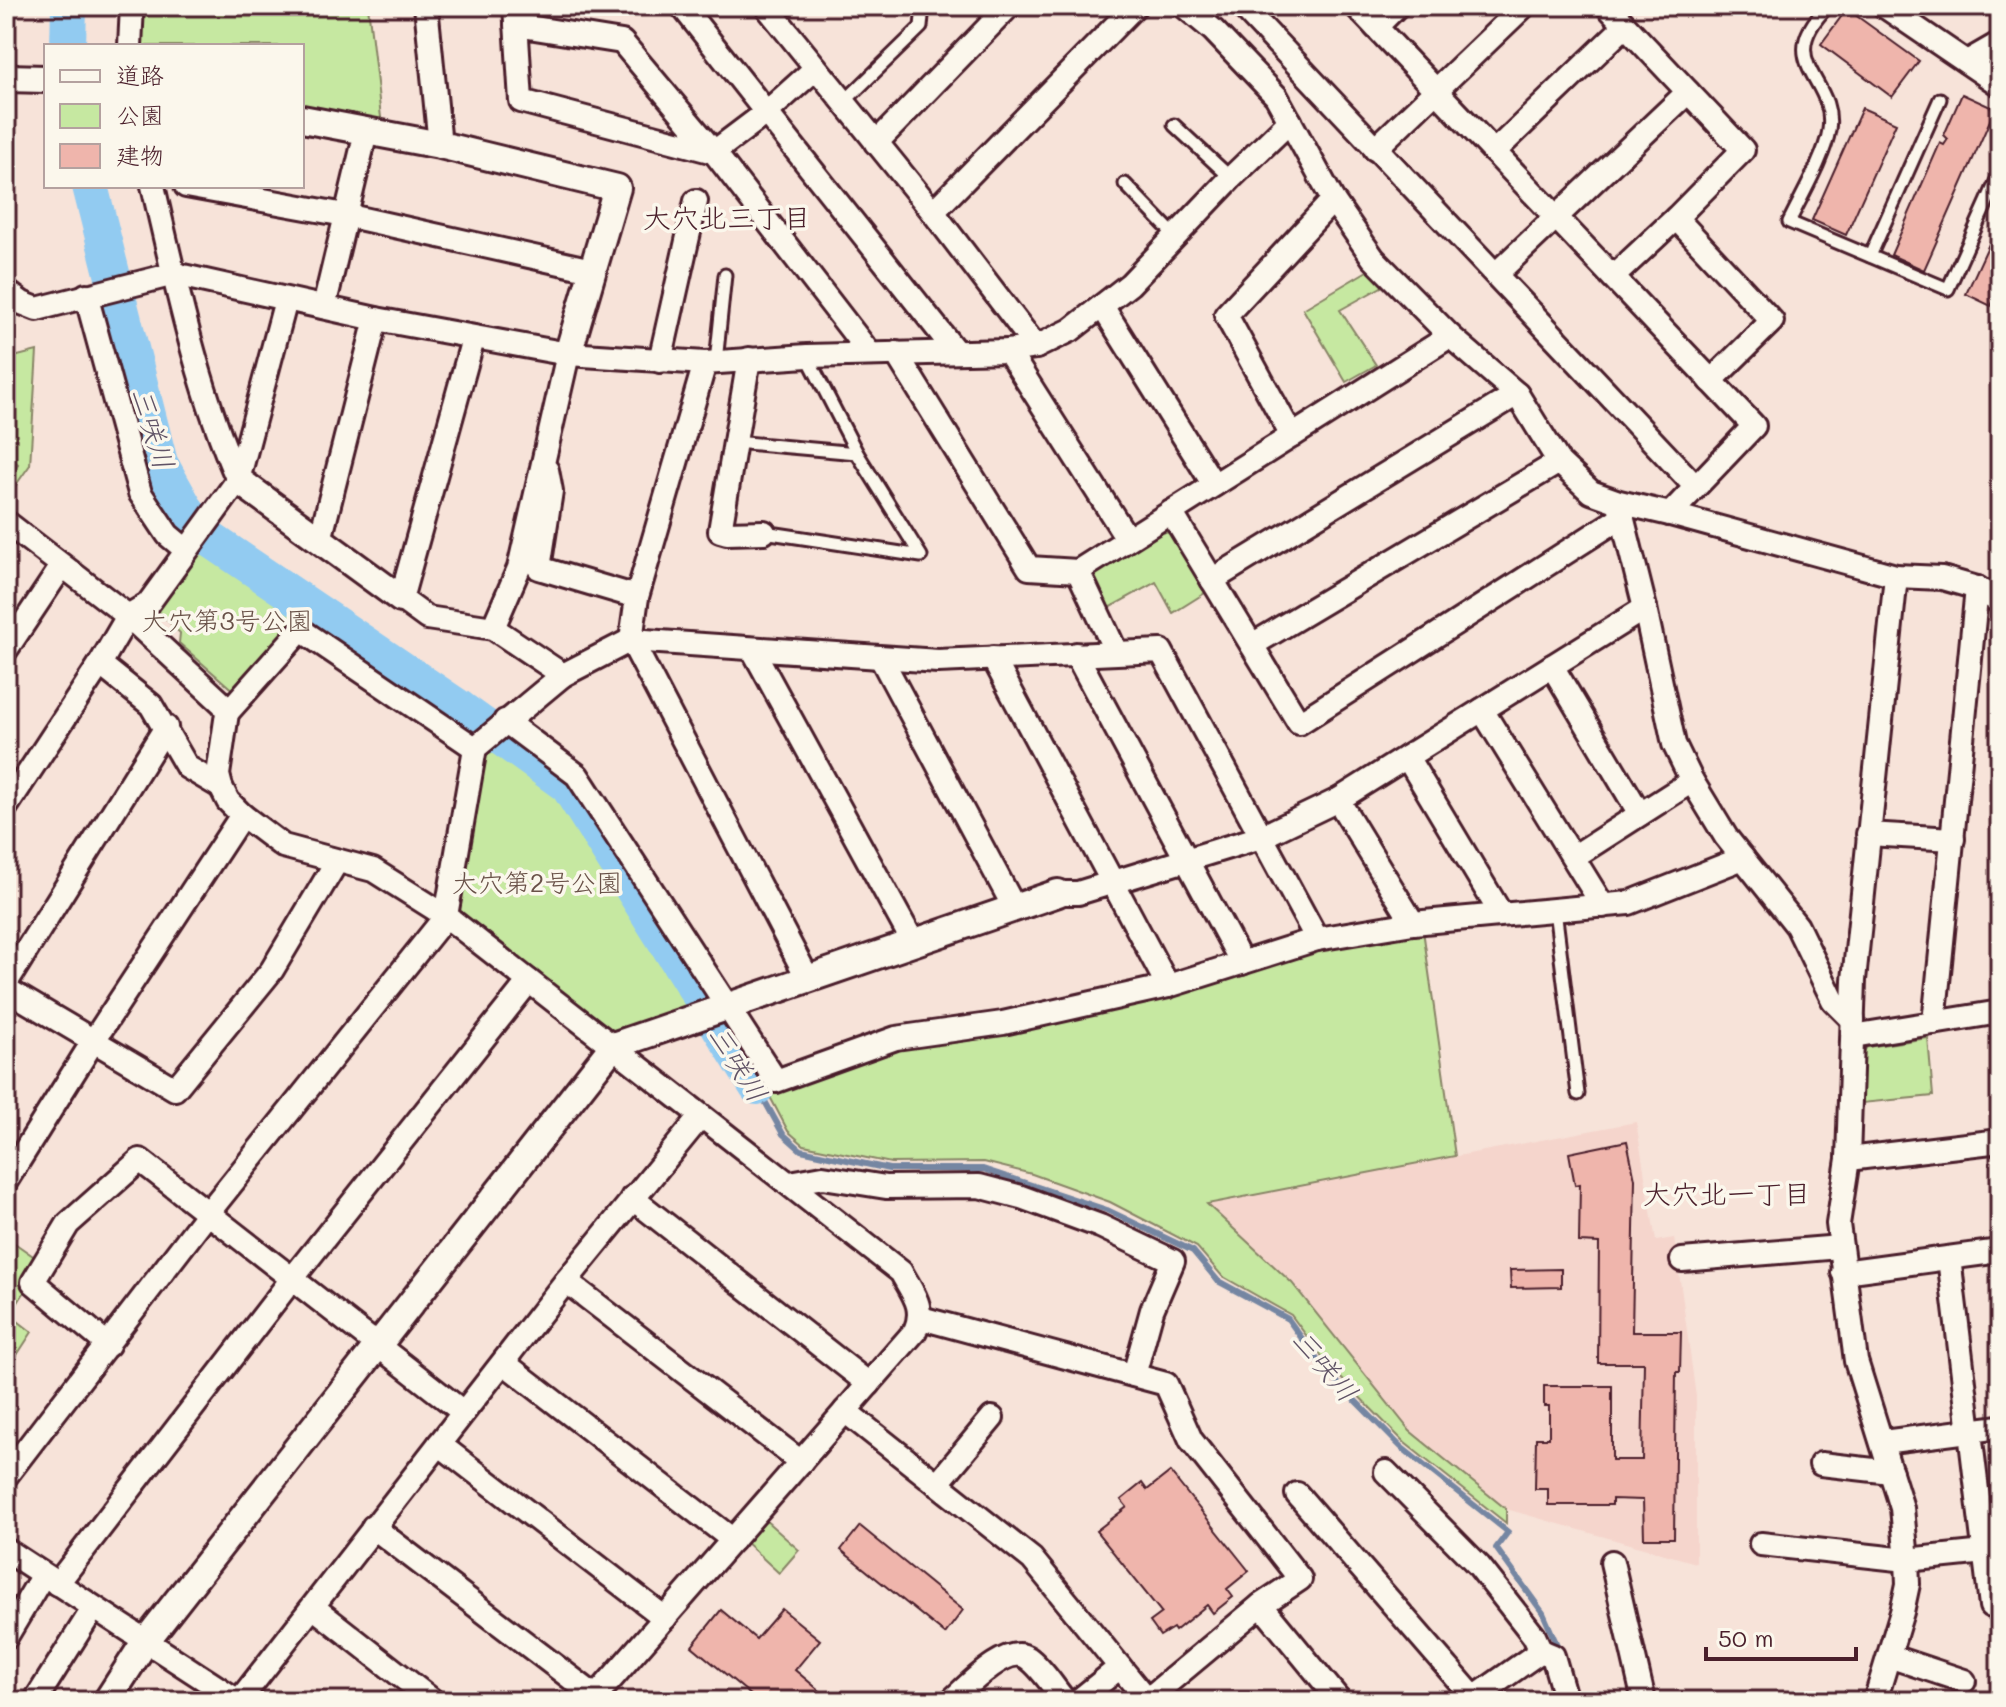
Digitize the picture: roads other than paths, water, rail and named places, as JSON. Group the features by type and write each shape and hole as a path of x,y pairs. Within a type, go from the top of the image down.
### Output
{"street":[{"path":"130,44 132,6"},
{"path":"426,6 440,145"},
{"path":"682,6 956,352"},
{"path":"766,6 933,212 1036,347"},
{"path":"876,143 1009,6"},
{"path":"933,212 1135,6"},
{"path":"1184,6 1213,30 1276,96 1333,200 1373,258 1450,336 1517,394 1559,462 1591,492 1621,509 1670,514 1896,576 1942,578 1977,588 2000,602"},
{"path":"1242,6 1695,486"},
{"path":"1356,6 1754,426 1670,514"},
{"path":"1376,27 1397,6"},
{"path":"1375,149 1524,6"},
{"path":"1607,6 1743,150 1613,277"},
{"path":"1884,6 2000,85"},
{"path":"714,152 521,101 515,16 622,42 714,152 870,354"},
{"path":"1494,152 1625,26"},
{"path":"1967,62 2000,43"},
{"path":"714,152 767,112 816,68"},
{"path":"6,78 44,79"},
{"path":"1496,274 1688,92"},
{"path":"304,119 440,145 617,188 568,354 519,568 493,628"},
{"path":"6,291 37,309 174,274 473,339 568,354 660,361 710,363 807,356 1008,351 1036,347 1071,330 1130,284 1290,121"},
{"path":"324,307 366,132"},
{"path":"153,188 218,436 238,480 427,618 493,628 563,675"},
{"path":"197,188 345,215 592,270"},
{"path":"1292,436 1226,315 1333,200"},
{"path":"660,361 696,201"},
{"path":"1676,218 1772,321 1711,381"},
{"path":"86,295 140,493 168,535 196,537"},
{"path":"6,807 128,616 148,604 238,480 286,300"},
{"path":"1102,306 1214,485"},
{"path":"320,540 376,319"},
{"path":"896,353 1029,568 1078,571 1450,336"},
{"path":"401,599 473,339"},
{"path":"1008,351 1127,538"},
{"path":"749,359 720,531 764,532"},
{"path":"710,363 637,597 631,640 808,979"},
{"path":"1212,580 1517,394"},
{"path":"544,453 551,491 539,568 637,597"},
{"path":"1252,645 1559,462"},
{"path":"1171,512 1299,723 1621,509"},
{"path":"1621,509 1674,744 1726,837 1797,926 1833,1000 1853,1028"},
{"path":"6,522 128,616 224,705 227,713 218,775 228,801 242,815 283,846 373,870 446,916 901,1272 919,1307 921,1318 915,1331 594,1699 373,1527"},
{"path":"6,650 62,566"},
{"path":"1078,571 1116,652"},
{"path":"1875,1701 1908,1584 1907,1560 1902,1508 1856,1361 1838,1224 1848,1159 1854,980 1896,576"},
{"path":"1934,1023 1977,588"},
{"path":"107,1701 145,1642 613,1046 1014,907 1058,893 1078,893 1261,837 1338,800 1645,608"},
{"path":"227,713 301,630 475,748"},
{"path":"6,1476 208,1213 446,916 475,748 563,675 631,640 938,661 1161,651 1317,939"},
{"path":"753,650 913,942"},
{"path":"1076,654 1242,963"},
{"path":"881,658 1014,907"},
{"path":"993,658 1168,986"},
{"path":"100,664 151,705 187,767 221,787"},
{"path":"1552,666 1640,814"},
{"path":"1482,710 1575,856 1603,906"},
{"path":"505,721 577,775 717,1010 776,1081 896,1038 1003,1023 1168,986 1317,939 1413,923 1629,903 1743,858"},
{"path":"166,727 6,986 175,1089 272,970 337,861"},
{"path":"1407,757 1501,914"},
{"path":"1575,856 1692,781"},
{"path":"1338,800 1413,923"},
{"path":"6,1181 94,1040 242,815"},
{"path":"1868,834 1953,839"},
{"path":"6,1637 529,981"},
{"path":"1853,1028 1934,1023 2000,1012"},
{"path":"6,1550 145,1642 212,1694 239,1701 566,1281 701,1116"},
{"path":"1848,1159 2000,1141"},
{"path":"108,1345 33,1282 68,1224 140,1160 463,1412"},
{"path":"790,1183 823,1177 886,1187 979,1186 1021,1197 1100,1226 1173,1261 1152,1310 1134,1375"},
{"path":"632,1198 869,1384"},
{"path":"1682,1260 1840,1247"},
{"path":"1843,1272 2000,1251"},
{"path":"1949,1258 1991,1606 2000,1605"},
{"path":"566,1281 801,1462"},
{"path":"845,1411 1032,1559 1147,1700 1261,1605 1300,1579 1191,1440 1166,1384 921,1318"},
{"path":"504,1363 733,1540"},
{"path":"937,1484 992,1418"},
{"path":"1883,1442 2000,1427"},
{"path":"439,1444 665,1618"},
{"path":"1821,1464 1891,1472"},
{"path":"1386,1472 1479,1566 1534,1636 1541,1651 1553,1656 1566,1701"},
{"path":"1297,1494 1474,1698 1541,1651"},
{"path":"1761,1544 1907,1560 1985,1552"},
{"path":"1612,1562 1644,1701"},
{"path":"1261,1605 1340,1701"},
{"path":"313,1607 433,1701"},
{"path":"35,1701 93,1609"},
{"path":"951,1701 1002,1658 1016,1654 1027,1657 1065,1701"},
{"path":"1889,1656 1964,1681"},
{"path":"1078,1701 1120,1667"}],"lane":[{"path":"843,103 921,27 923,6"},
{"path":"1828,6 1808,29 1805,50 1808,67 1829,111 1829,133 1789,222 1948,289 2000,173"},
{"path":"1870,256 1940,99"},
{"path":"1174,125 1231,178"},
{"path":"1125,184 1176,237"},
{"path":"710,363 725,275"},
{"path":"764,532 921,556 857,453 807,356"},
{"path":"735,442 857,453"},
{"path":"1555,910 1578,1094"}],"waterway":[{"name":"三咲川","path":"68,44 69,6"},
{"name":"三咲川","path":"91,188 160,463 185,508 207,537 461,709 568,786 757,1087"},
{"name":"三咲川","path":"757,1087 783,1134 801,1150 889,1169 983,1169 1107,1210 1193,1251 1218,1281 1288,1319 1323,1368 1401,1447 1508,1532 1496,1548 1543,1613 1560,1652"}],"district":[{"name":"大穴北三丁目","path":"727,217"},
{"name":"大穴北一丁目","path":"1727,1193"}],"park label":[{"name":"大穴第3号公園","path":"227,620"},
{"name":"大穴第2号公園","path":"537,882"}]}
